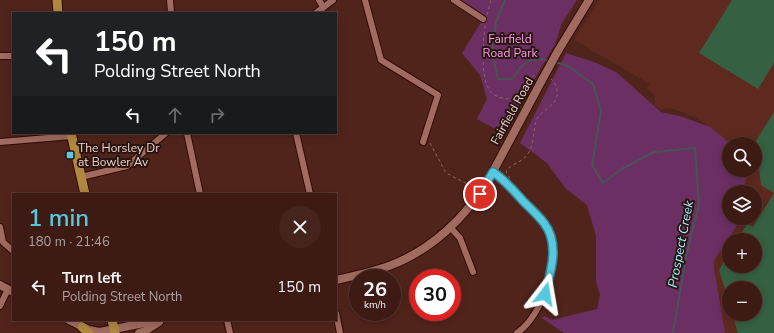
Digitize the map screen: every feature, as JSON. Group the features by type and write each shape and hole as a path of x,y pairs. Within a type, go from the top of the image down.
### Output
{"main road":[{"path":"57,0 58,12"},
{"name":"Fairfield Road","path":"337,280 380,270 403,260 424,248 466,212 480,194 493,172 543,77 589,0"},
{"path":"71,135 85,193"},
{"path":"0,285 11,291"},
{"path":"71,321 86,330 94,332 115,331 156,321"},
{"path":"112,321 115,331"},
{"path":"139,333 145,331 159,321"}],"street":[{"path":"170,0 171,12"},
{"path":"319,0 323,7"},
{"path":"317,12 333,0"},
{"path":"365,0 381,60 438,95 423,142"},
{"path":"454,0 484,19"},
{"path":"0,56 12,56"},
{"path":"81,177 127,166 165,134"},
{"path":"187,134 200,193"},
{"path":"296,134 310,193"},
{"path":"0,142 71,135"},
{"path":"493,172 509,186 544,223 553,243 552,264 545,294 534,316 517,333"},
{"path":"0,227 3,242 12,251"},
{"path":"450,227 460,238 473,272"},
{"path":"0,306 11,291"},
{"path":"337,318 340,333"},
{"path":"227,321 230,333"}],"path":[{"path":"491,0 484,19 483,40 484,73 491,93 510,99 525,89 532,76 543,77 555,82 557,94 556,100 543,111 534,126 530,150 527,156 507,170 506,173 511,178"},
{"path":"425,134 446,173 475,188"}],"shaded area":[{"path":"599,0 774,0 774,333 725,333 723,321 762,321 762,281 722,281 722,315 714,266 714,261 722,249 722,273 762,273 762,233 732,233 737,225 762,225 762,185 744,185 737,177 762,177 762,137 722,137 696,117 670,108 660,110 655,105 655,96 647,88 650,84 574,40"}],"green space":[{"name":"Fairfield Road Park","path":"461,0 577,0 562,23 555,44 503,133 477,119 487,99 480,75 462,53 485,16"},
{"path":"566,53 594,62 616,72 661,112 683,117 710,127 722,137 722,177 747,177 744,185 722,185 722,225 737,225 732,233 722,233 722,249 714,261 725,333 564,333 542,318 544,316 552,320 597,309 600,295 596,281 596,236 587,205 566,189 547,163 520,143"}],"building":[{"path":"732,0 774,0 774,63 758,89 699,53"},
{"path":"774,112 774,193 761,185 762,137 758,137"},
{"path":"774,193 774,333 738,333 734,321 762,321 762,281 722,281 719,270 722,265 722,273 762,273 762,233 741,233 746,225 753,227 754,225 762,225 762,212"}],"waterway":[{"name":"Prospect Creek","path":"505,0 496,22 492,51 498,79 512,79 524,65 532,60 543,59 550,61"},
{"name":"Prospect Creek","path":"555,62 568,66 593,84 601,111 592,165 603,183 620,170 654,152 695,148 699,204 687,252 673,333"}],"place":[{"name":"The Horsley Dr at Bowler Av","path":"70,155"}],"route":[{"path":"480,194 493,172 509,186 544,223 553,243 550,277 545,294"}]}
